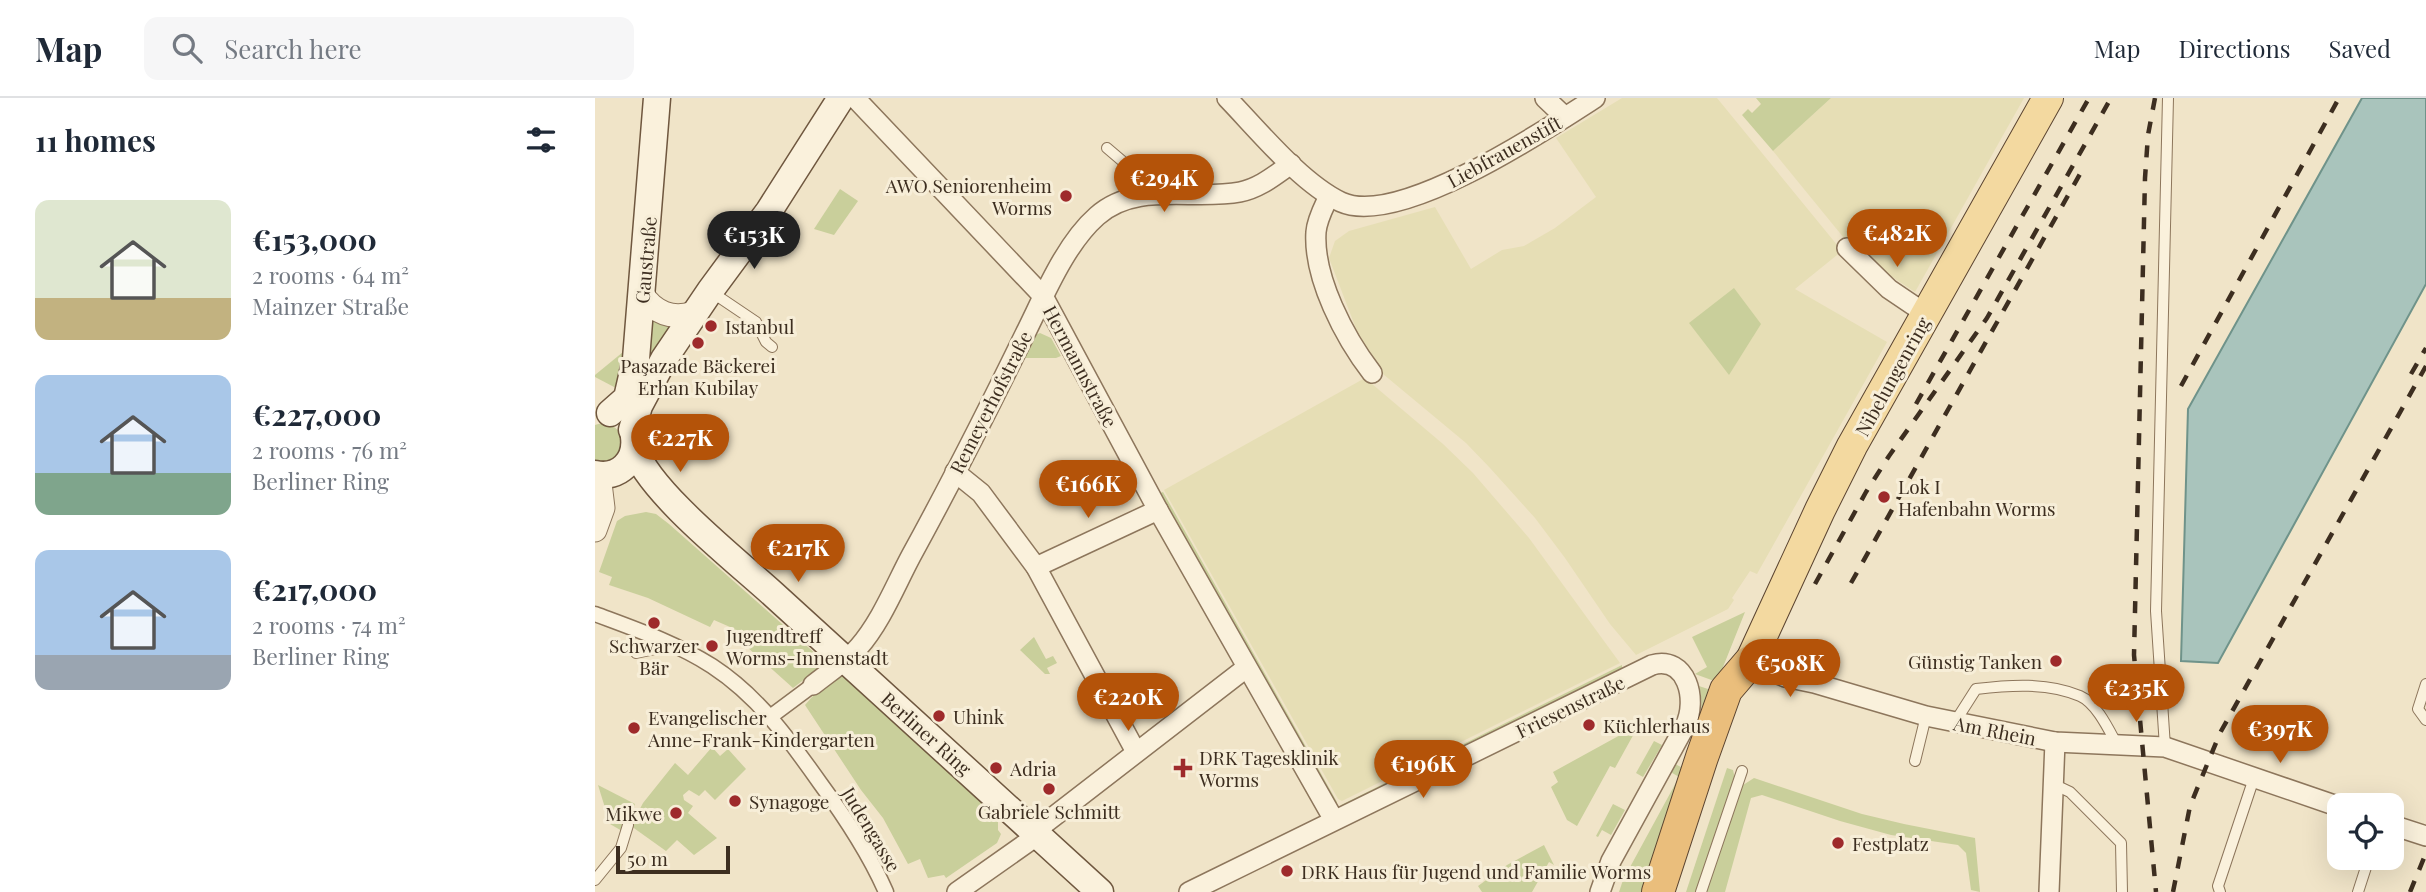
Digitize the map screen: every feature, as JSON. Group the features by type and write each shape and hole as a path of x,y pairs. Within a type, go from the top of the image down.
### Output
{"highway":[{"path":"1658,892 1726,690 1753,656"},
{"path":"1677,892 1744,697 1753,656"}],"main road":[{"name":"Gaustraße","path":"603,413 627,398 636,359 657,98"},
{"path":"605,474 627,464 639,406 650,383 694,313 769,211 841,98"},
{"name":"Nibelungenring","path":"1753,656 1852,446 2048,98"},
{"path":"603,413 621,417 633,440"},
{"name":"Berliner Ring","path":"633,440 638,461 645,471 690,519 845,660 959,756 1100,892"},
{"name":"Berliner Ring","path":"605,474 690,519"}],"street":[{"name":"Hermannstraße","path":"855,98 1044,296 1158,510 1334,820"},
{"path":"1227,98 1291,163 1329,196 1316,231 1326,287 1355,352 1372,373"},
{"path":"1545,98 1566,117"},
{"name":"Liebfrauenstift","path":"1329,196 1355,207 1382,206 1406,200 1455,181 1595,98"},
{"name":"Remeyerhofstraße","path":"813,685 860,646 872,628 923,521 955,472 1044,296 1074,243 1097,216 1112,205 1129,199 1161,194 1240,192 1266,182 1291,163"},
{"path":"1847,248 1889,289 1926,314"},
{"path":"642,294 652,307 668,315 676,317 694,313"},
{"path":"955,472 981,493 1036,567 1136,752"},
{"path":"595,530 603,509 605,474"},
{"path":"1036,567 1158,510"},
{"name":"Judengasse","path":"595,614 681,649 732,680 770,717 803,759 852,830 886,892"},
{"name":"Am Rhein","path":"1753,656 1785,677 1926,716 2055,742 2165,747 2327,803"},
{"name":"Friesenstraße","path":"1189,892 1652,665 1663,662 1670,664 1683,677 1692,697 1689,718 1611,861 1600,892"},
{"path":"957,892 1246,668"},
{"path":"770,717 813,685"},
{"path":"2049,892 2055,742"},
{"path":"2404,829 2426,836"}],"lane":[{"path":"2165,747 2156,611 2168,98"},
{"path":"1107,148 1161,194"},
{"path":"710,290 756,322 766,342 772,347"},
{"path":"636,653 660,648 681,649"},
{"path":"2426,684 2418,709 2426,720"},
{"path":"1955,722 1976,689 2013,685 2047,688 2082,696 2103,719 2116,743"},
{"path":"1915,761 1926,716"},
{"path":"1701,892 1742,771"},
{"path":"2220,892 2218,886 2254,778"},
{"path":"2053,784 2070,792 2121,843 2122,892"},
{"path":"595,880 621,848 628,825"},
{"path":"2358,892 2365,870"}],"shaded area":[{"path":"1622,98 1717,98 1842,251 1795,289 1887,342 1757,574 1750,571 1728,609 1636,655 1610,624 1535,518 1490,468 1466,443 1377,369 1363,347 1329,258 1335,241 1349,231 1435,207 1471,269 1502,250 1524,246 1555,228 1596,197 1556,138"},
{"path":"1831,98 2024,98 1915,292 1857,254 1773,151"},
{"path":"1365,378 1473,473 1529,538 1620,663 1342,801 1338,799 1164,490"}],"green space":[{"path":"1756,98 1831,98 1773,151 1742,115 1748,109 1752,113 1761,104"},
{"path":"840,189 858,201 834,235 814,229"},
{"path":"1734,288 1761,324 1729,375 1689,323"},
{"path":"650,317 673,324 641,374"},
{"path":"1040,333 1051,338 1061,356 1021,356 1031,337"},
{"path":"623,352 616,388 595,377 595,375"},
{"path":"602,423 612,426 622,439 619,454 605,462 595,461 595,425"},
{"path":"1163,492 1337,802 1336,806 1160,493"},
{"path":"646,512 656,514 669,524 826,663 793,688 747,647 726,635 730,627 714,620 710,627 648,598 609,585 612,577 599,572 617,521 625,516"},
{"path":"1745,612 1717,682 1695,674 1707,667 1692,637"},
{"path":"1034,637 1046,659 1053,656 1057,663 1047,668 1050,674 1045,674 1020,650"},
{"path":"1622,665 1622,669 1340,807 1341,805"},
{"path":"841,673 1002,816 998,820 1001,834 997,843 946,878 944,875 928,878 920,859 908,864 883,818 861,790 805,705"},
{"path":"1699,686 1720,693 1651,892 1619,892 1624,877 1613,874 1618,864 1629,869 1679,777 1669,771 1673,763 1685,769 1693,752 1687,749 1700,719"},
{"path":"1633,728 1636,730 1615,768 1610,766 1577,826 1567,820 1551,787 1558,782 1553,772"},
{"path":"1654,741 1662,745 1643,777 1636,773"},
{"path":"712,747 720,756 728,749 746,769 715,800 705,790 699,796 689,790 683,795 684,800 693,806 688,813 717,838 694,855 677,840 666,851 631,826 643,803 675,763 688,775"},
{"path":"1727,768 1733,770 1735,779 1697,892 1686,892"},
{"path":"1754,778 1862,814 1975,838 1980,892 1971,890 1966,853 1958,845 1891,835 1762,795 1751,798 1725,892 1705,892 1740,787"},
{"path":"598,785 635,804 622,831 610,824"},
{"path":"1613,804 1625,810 1611,835 1602,830 1598,837 1596,836"},
{"path":"1544,845 1554,865 1549,862 1532,892 1482,892 1478,886 1507,865"}],"water":[{"path":"2362,98 2426,98 2426,284 2218,663 2181,661 2188,409"}],"railway":[{"path":"1916,404 2089,98"},
{"path":"1815,584 1889,456 1987,318 2111,98"},
{"path":"2155,98 2148,135 2145,178 2134,655 2156,892"},
{"path":"2181,386 2339,98"},
{"path":"1851,583 2080,174"},
{"path":"2411,374 2426,348"},
{"path":"2173,892 2190,806 2220,733 2426,366"},
{"path":"2410,892 2426,853"}],"place":[{"name":"AWO Seniorenheim Worms","path":"1066,196"},
{"name":"Istanbul","path":"711,326"},
{"name":"Paşazade Bäckerei Erhan Kubilay","path":"698,343"},
{"name":"Lok I Hafenbahn Worms","path":"1884,497"},
{"name":"Schwarzer Bär","path":"654,623"},
{"name":"Jugendtreff Worms-Innenstadt","path":"712,646"},
{"name":"Günstig Tanken","path":"2056,661"},
{"name":"Uhink","path":"939,716"},
{"name":"Küchlerhaus","path":"1589,725"},
{"name":"Evangelischer Anne-Frank-Kindergarten","path":"634,728"},
{"name":"Adria","path":"996,768"},
{"name":"DRK Tagesklinik Worms","path":"1183,768"},
{"name":"Gabriele Schmitt","path":"1049,789"},
{"name":"Synagoge","path":"735,801"},
{"name":"Mikwe","path":"676,813"},
{"name":"Festplatz","path":"1838,843"},
{"name":"DRK Haus für Jugend und Familie Worms","path":"1287,871"}]}
